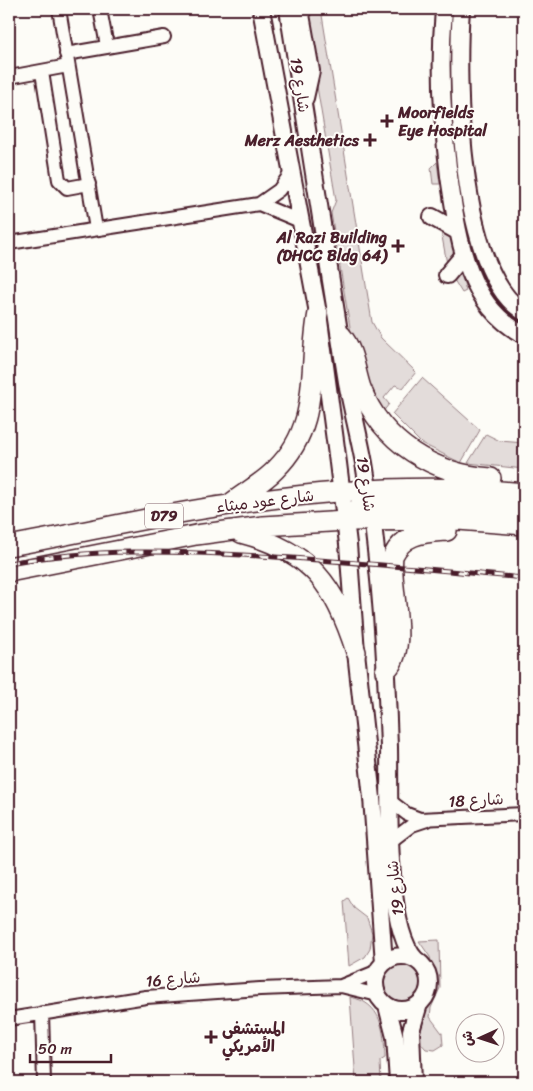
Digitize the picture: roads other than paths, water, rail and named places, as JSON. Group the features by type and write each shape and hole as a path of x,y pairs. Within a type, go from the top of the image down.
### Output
{"main road":[{"name":"شارع 19","path":"261,9 318,314 346,522 356,652 373,807 381,967"},
{"name":"شارع 19","path":"288,9 347,382 369,506 384,671 390,840 400,933 410,954 416,960"},
{"path":"300,9 311,71 308,89 303,102"},
{"path":"444,9 441,60 442,109 457,230 463,256 472,278 494,312 524,335"},
{"path":"461,9 458,85 467,174 478,238 489,271 509,300 524,312"},
{"path":"442,109 452,113 460,165 467,174"},
{"path":"432,217 457,230"},
{"path":"447,275 463,256"},
{"path":"230,504 276,470 294,448 302,432 312,394 313,354 318,314"},
{"path":"341,335 349,346 358,378 370,406 389,432 412,453 434,465 458,474 524,480"},
{"name":"شارع عود ميثاء","path":"9,572 230,530 346,522 369,506 445,489 524,493"},
{"name":"شارع عود ميثاء","path":"9,546 230,504 342,493 369,506 524,525"},
{"path":"369,506 435,503 524,507"},
{"path":"384,671 392,666 398,650 392,566 397,548 402,542 414,535 461,530 480,521"},
{"path":"230,530 280,545 300,556 324,583 339,609 356,652"},
{"path":"382,1001 403,1010 419,1004 424,999 429,985 426,971 416,960 399,956 381,967 375,982 395,1037 398,1082"},
{"path":"413,1082 411,1031 419,1004"}],"street":[{"path":"59,9 96,229"},
{"path":"100,9 107,46"},
{"path":"9,77 42,72 67,60 107,46 164,37"},
{"path":"42,72 59,180 67,188 89,184"},
{"path":"9,243 260,204 279,190 291,173"},
{"path":"260,204 300,221"},
{"name":"شارع 18","path":"390,801 413,817 430,819 524,814"},
{"name":"شارع 18","path":"390,840 412,825 430,819"},
{"name":"شارع 16","path":"9,1019 123,1000 182,994 341,986 381,967"},
{"name":"شارع 16","path":"341,986 382,1001"},
{"path":"42,1013 44,1082"}],"railway":[{"path":"9,563 71,555 165,552 326,560 524,578"}],"place":[{"name":"Moorfields Eye Hospital","path":"387,121"},
{"name":"Merz Aesthetics","path":"370,140"},
{"name":"Al Razi Building (DHCC Bldg 64)","path":"398,246"},
{"name":"المستشفى الأمريكي","path":"211,1037"}]}
